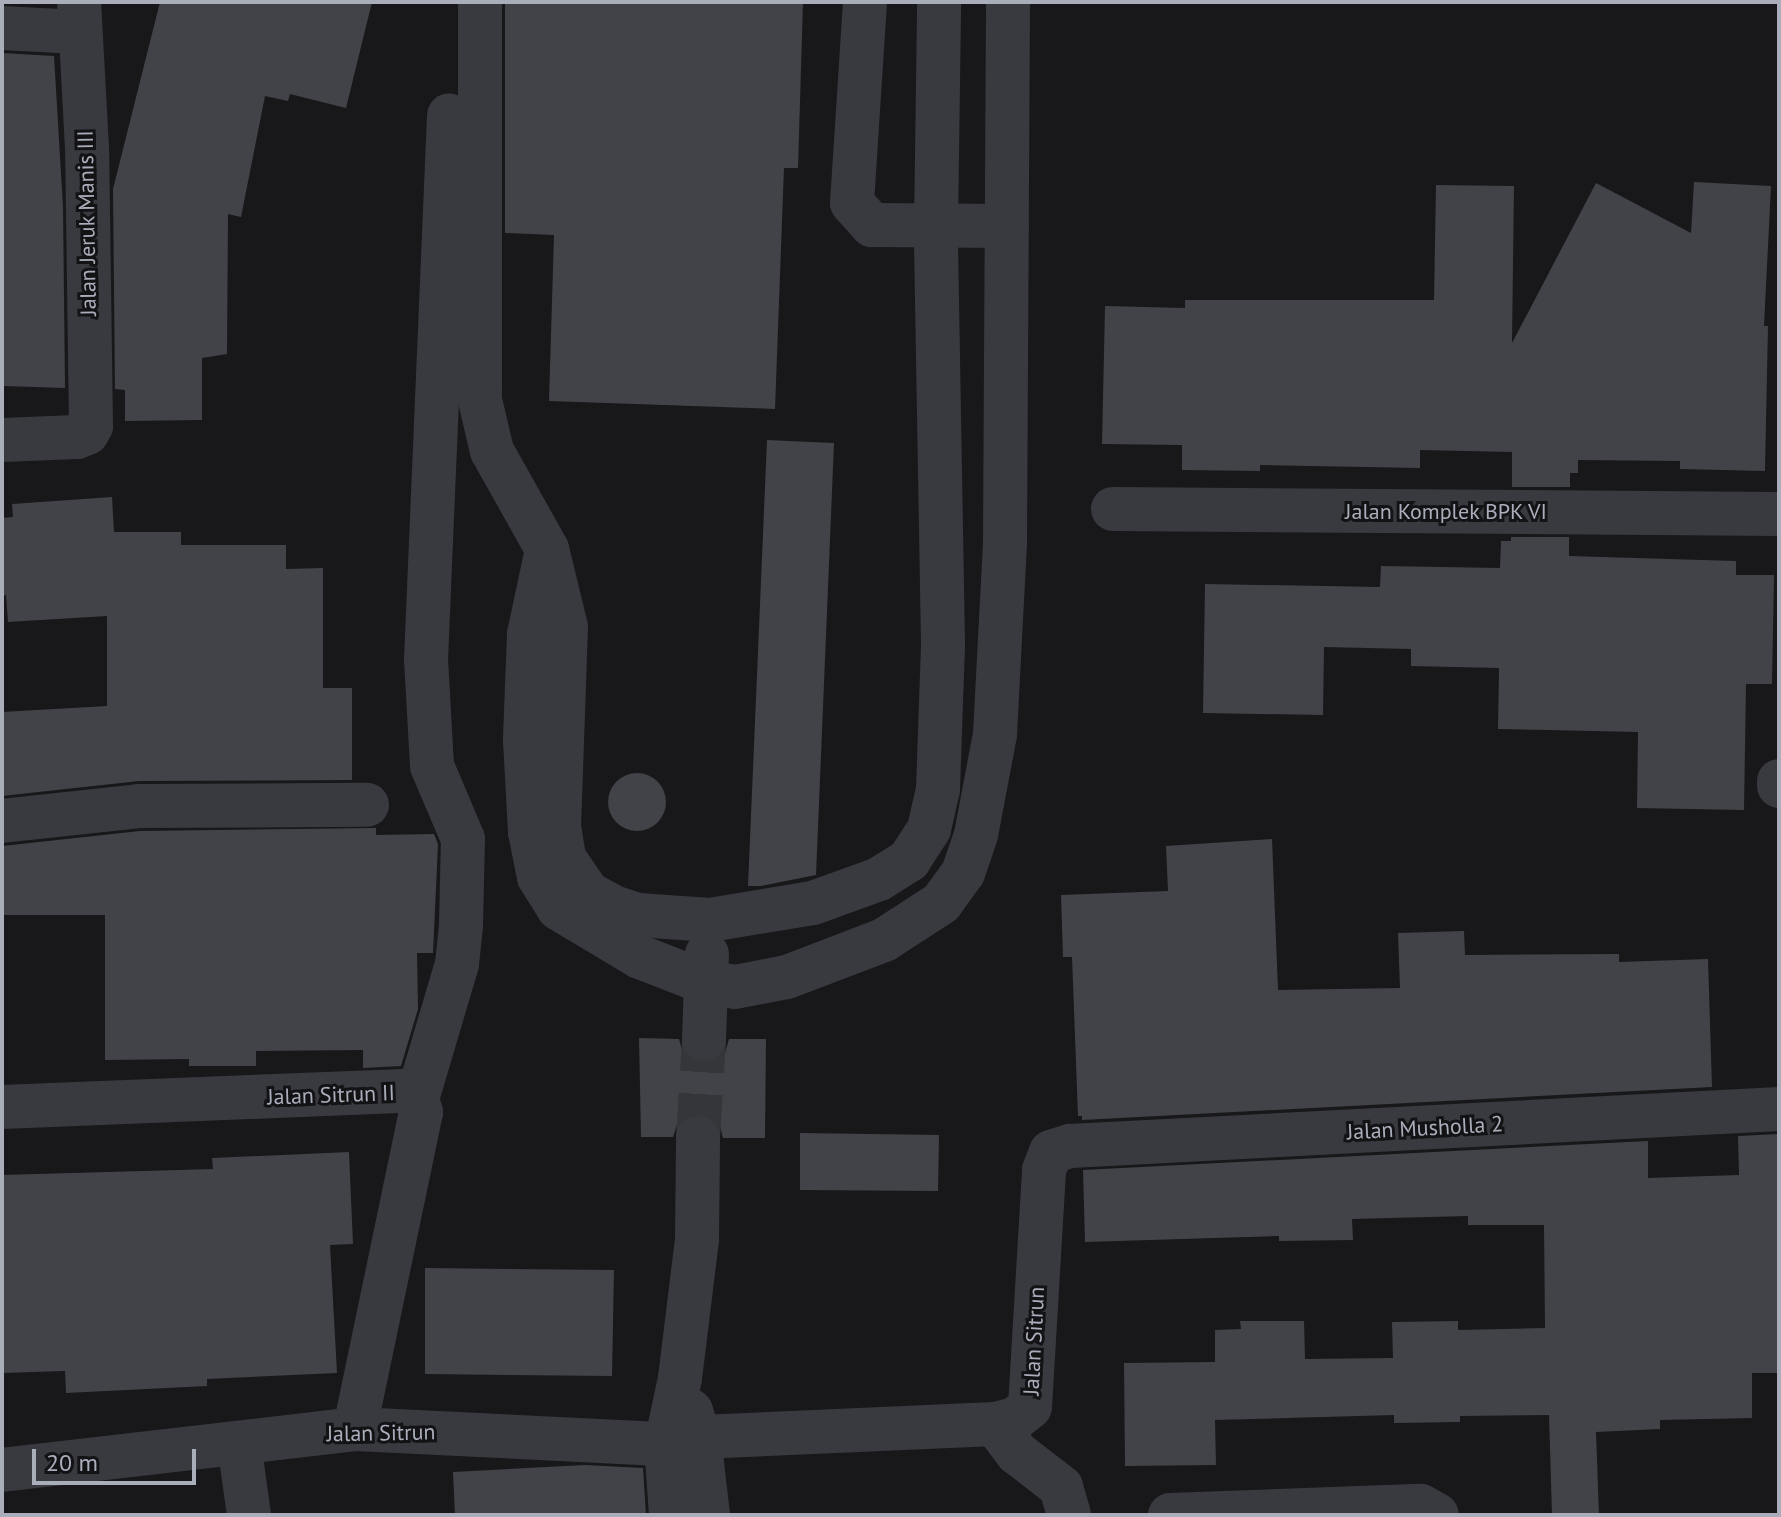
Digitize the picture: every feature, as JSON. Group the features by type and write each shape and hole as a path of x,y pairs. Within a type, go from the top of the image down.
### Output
{"street":[{"path":"417,1099 457,964 461,925 463,839 432,766 426,660 449,168 449,2"},
{"path":"480,2 480,400 492,451 547,549 566,627 559,826 564,858 588,893 613,907 638,915 710,920 813,903 879,879 909,860 929,829 938,789 943,644 936,227 939,2"},
{"path":"865,2 852,203 872,225 1007,226"},
{"path":"547,549 529,634 525,740 530,832 539,877 558,908 596,934 640,957 704,982 735,987 787,977 884,940 941,903 963,873 976,835 995,734 1005,542 1008,2"},
{"path":"2,28 79,17"},
{"name":"Jalan Jeruk Manis III","path":"2,440 77,437 87,433 91,426 87,148 79,17"},
{"name":"Jalan Komplek BPK VI","path":"1113,509 1779,514"},
{"path":"2,821 139,806 367,805"},
{"path":"704,1039 704,982 710,920"},
{"name":"Jalan Sitrun II","path":"2,1107 404,1091 417,1099 421,1112 355,1429"},
{"name":"Jalan Musholla 2","path":"1070,1146 1779,1109"},
{"path":"671,1515 682,1440 680,1378 697,1239 698,1138"},
{"name":"Jalan Sitrun","path":"2,1470 355,1429 682,1440 995,1424 1015,1419 1030,1407 1044,1170 1051,1152 1070,1146"},
{"path":"995,1424 1017,1453 1061,1487 1069,1515"},
{"path":"682,1440 708,1515"},
{"path":"239,1443 249,1515"},
{"path":"1170,1515 1421,1506 1437,1515"}],"building":[{"path":"160,2 372,2 346,108 290,94 288,101 265,96 241,217 228,214 227,354 202,358 202,420 125,421 125,390 115,389 113,189"},
{"path":"505,2 803,2 798,168 784,168 775,409 549,401 554,235 505,233"},
{"path":"2,53 54,56 63,207 65,388 2,386"},
{"path":"1694,182 1771,186 1764,326 1768,326 1765,471 1680,469 1680,461 1578,460 1578,473 1570,473 1570,487 1512,487 1512,452 1420,450 1420,468 1260,465 1260,471 1182,470 1182,445 1102,444 1105,306 1185,308 1185,300 1434,300 1436,185 1514,186 1512,343 1596,183 1691,233"},
{"path":"767,440 834,443 816,875 748,886"},
{"path":"112,497 114,532 181,532 181,545 286,545 286,569 323,568 323,688 352,688 352,780 139,781 2,796 2,712 107,706 107,616 8,622 6,595 2,596 2,518 13,517 12,504"},
{"path":"1511,537 1569,537 1569,556 1736,561 1736,575 1774,575 1772,684 1746,684 1744,810 1637,808 1638,732 1498,729 1499,668 1411,666 1411,649 1324,647 1323,715 1203,713 1205,584 1380,587 1381,566 1500,568 1501,541 1511,541"},
{"path":"637,773 658,781 666,802 658,823 637,831 616,823 608,802 616,781"},
{"path":"376,828 376,835 434,834 438,844 433,953 417,953 418,1009 401,1066 363,1068 363,1050 256,1051 256,1066 189,1066 189,1059 105,1060 105,915 2,915 2,846 140,831"},
{"path":"1272,839 1278,990 1400,988 1398,933 1464,931 1465,955 1619,954 1619,962 1708,959 1712,1087 1082,1120 1082,1116 1078,1116 1072,957 1063,957 1061,895 1168,891 1166,846"},
{"path":"639,1038 679,1039 682,1050 690,1060 704,1064 715,1061 725,1053 729,1039 766,1039 765,1138 723,1138 720,1126 711,1117 697,1113 685,1117 677,1125 673,1137 641,1137"},
{"path":"800,1133 939,1135 938,1191 800,1190"},
{"path":"1779,1134 1779,1373 1752,1373 1752,1418 1660,1420 1660,1429 1596,1432 1599,1515 1552,1515 1549,1415 1460,1416 1460,1422 1394,1423 1394,1415 1215,1420 1216,1465 1125,1466 1124,1363 1215,1362 1215,1330 1241,1329 1240,1321 1304,1321 1305,1359 1393,1358 1392,1322 1458,1321 1458,1330 1545,1328 1544,1225 1468,1225 1468,1216 1352,1219 1353,1240 1279,1241 1279,1236 1085,1242 1083,1170 1648,1141 1648,1178 1739,1175 1738,1136"},
{"path":"349,1152 353,1244 330,1245 337,1373 207,1379 207,1386 66,1393 65,1371 2,1373 2,1175 213,1169 212,1158"},
{"path":"425,1268 614,1270 612,1376 425,1374"},
{"path":"585,1465 643,1468 646,1515 455,1515 453,1472"}],"tunnel":[{"path":"698,1138 704,1039"}]}
